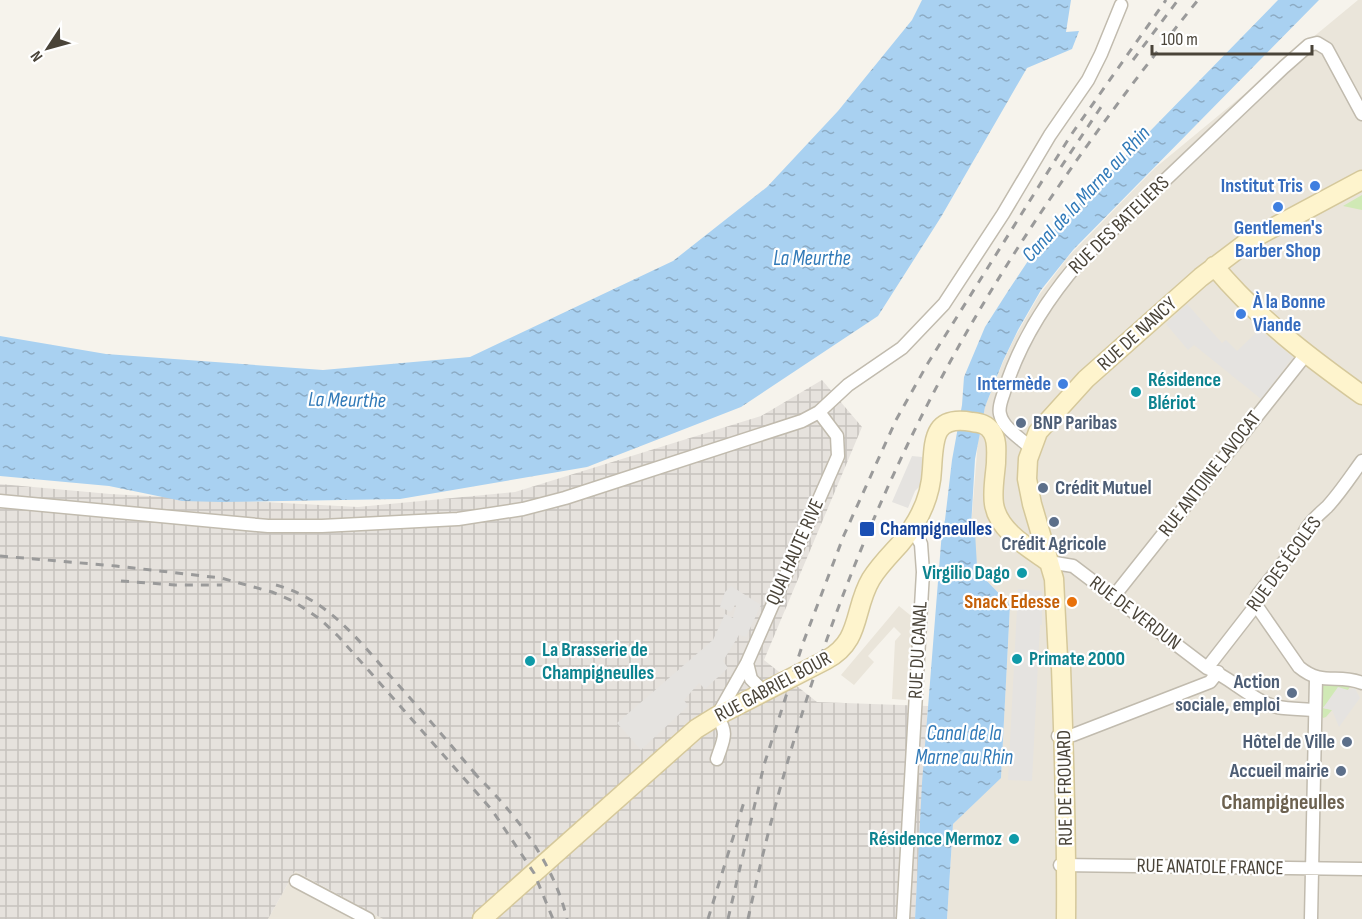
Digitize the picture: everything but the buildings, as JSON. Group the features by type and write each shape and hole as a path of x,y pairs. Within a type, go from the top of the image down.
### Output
{"main road":[{"name":"RUE DE NANCY","path":"1049,562 1027,479 1031,448 1040,429 1086,379 1214,266 1250,240 1362,180"},
{"path":"1214,266 1250,306 1306,353 1362,395"},
{"name":"RUE GABRIEL BOUR","path":"482,919 686,737 717,716 836,655 843,649 850,639 872,577 912,528 920,514 929,489 933,444 941,429 949,422 956,419 985,425 991,431 996,445 994,503 998,514 1022,544 1049,562"},
{"path":"1005,525 1037,521"},
{"name":"RUE DE FROUARD","path":"1049,562 1055,586 1058,658 1061,667 1062,865 1066,919"},
{"name":"RUE DE FROUARD","path":"1059,919 1062,865"}],"street":[{"path":"0,501 268,526 322,526 458,519 523,509 565,498 802,422 819,411 848,385 902,348 944,304 1003,214 1050,135 1088,80 1121,5"},
{"name":"RUE DES BATELIERS","path":"1031,448 1007,427 1000,417 999,409 1008,379 1028,334 1051,297 1080,261 1309,45 1317,43 1327,49 1362,114"},
{"name":"RUE ANTOINE LAVOCAT","path":"1114,596 1306,353"},
{"name":"QUAI HAUTE RIVE","path":"717,716 747,663 838,456 837,436 819,411"},
{"name":"RUE DES ÉCOLES","path":"1060,736 1072,735 1210,682 1213,670 1256,605 1257,596 1301,540 1304,531 1327,507 1362,461"},
{"name":"RUE DU CANAL","path":"903,919 923,572 921,544 912,528"},
{"name":"RUE DE VERDUN","path":"1049,562 1073,566 1213,670 1275,707 1315,710"},
{"path":"1256,605 1299,667 1316,678 1362,683"},
{"path":"747,663 758,694"},
{"path":"739,676 744,688 758,694"},
{"path":"1311,919 1316,678"},
{"path":"717,716 723,725 725,735 717,759"},
{"name":"RUE ANATOLE FRANCE","path":"1062,865 1362,869"},
{"path":"297,881 368,919"}],"shaded area":[{"path":"1358,0 1362,0 1362,919 947,919 953,824 1001,777 1010,605 987,581 977,566 971,527 978,440 985,407 1003,362 1039,295 1068,257 1155,168"},
{"path":"1187,304 1222,343 1226,340 1237,351 1259,330 1293,357 1261,399 1194,345 1188,350 1166,324"},
{"path":"822,380 862,427 764,660 817,702 928,706 915,919 383,919 295,871 268,919 0,919 0,484 110,494 358,507 515,492 761,416"},
{"path":"912,456 922,457 923,468 921,485 915,491 908,508 892,502"},
{"path":"731,586 761,605 746,637 739,635 723,661 728,668 705,689 699,683 684,700 688,706 641,750 617,723 713,640 725,614 733,618 735,605 731,612 720,607 725,592"},
{"path":"1018,589 1042,591 1032,781 1008,780"},
{"path":"899,606 915,619 913,649 909,650 906,700 892,699 895,641 901,634 894,627 868,656 874,662 854,685 841,675"},
{"path":"1338,687 1348,690 1355,688 1360,698 1339,727 1332,710 1323,708"},
{"path":"295,871 383,919 268,919"}],"green space":[{"path":"1362,195 1362,210 1343,206"},
{"path":"1324,684 1351,685 1348,690 1323,708 1332,710 1323,718 1320,715"}],"water":[{"name":"La Meurthe","path":"922,0 1071,0 1066,32 1079,31 1072,49 1027,68 941,217 878,316 741,407 587,467 400,499 182,501 109,486 0,476 0,336 106,354 323,370 470,357 673,261 767,187 838,111 912,20"},
{"name":"Canal de la Marne au Rhin","path":"1278,0 1319,0 1073,250 1041,290 1003,361 985,407 975,459 971,527 971,531 975,532 977,566 987,581 1010,605 1001,778 953,824 947,919 915,919 922,783 942,531 962,405 964,377 985,327 1036,249"}],"railway":[{"path":"728,919 764,765 803,643 844,535 896,420 928,363 1071,135 1166,0"},
{"path":"1133,60 1178,0"},
{"path":"748,919 783,778 827,639 852,571 911,438 944,373 1000,275 1095,135 1198,0"},
{"path":"1061,167 1101,107"},
{"path":"0,556 221,578 272,592 293,601 320,619 339,637 492,810 534,873 553,919"},
{"path":"121,581 175,585 222,585"},
{"path":"276,585 311,600 355,636 478,777"},
{"path":"473,772 518,821 530,839 552,877 567,919"},
{"path":"708,919 744,802"}],"place":[{"name":"Institut Tris","path":"1315,186"},
{"name":"Gentlemen's Barber Shop","path":"1278,207"},
{"name":"À la Bonne Viande","path":"1241,314"},
{"name":"Intermède","path":"1063,384"},
{"name":"Résidence Blériot","path":"1136,392"},
{"name":"BNP Paribas","path":"1021,423"},
{"name":"Crédit Mutuel","path":"1043,488"},
{"name":"Crédit Agricole","path":"1054,522"},
{"name":"Champigneulles","path":"867,529"},
{"name":"Virgilio Dago","path":"1022,573"},
{"name":"Snack Edesse","path":"1072,602"},
{"name":"Primate 2000","path":"1017,659"},
{"name":"La Brasserie de Champigneulles","path":"530,661"},
{"name":"Action sociale, emploi","path":"1292,693"},
{"name":"Hôtel de Ville","path":"1347,742"},
{"name":"Accueil mairie","path":"1341,771"},
{"name":"Résidence Mermoz","path":"1014,839"}],"district":[{"name":"Champigneulles","path":"1283,802"}]}
